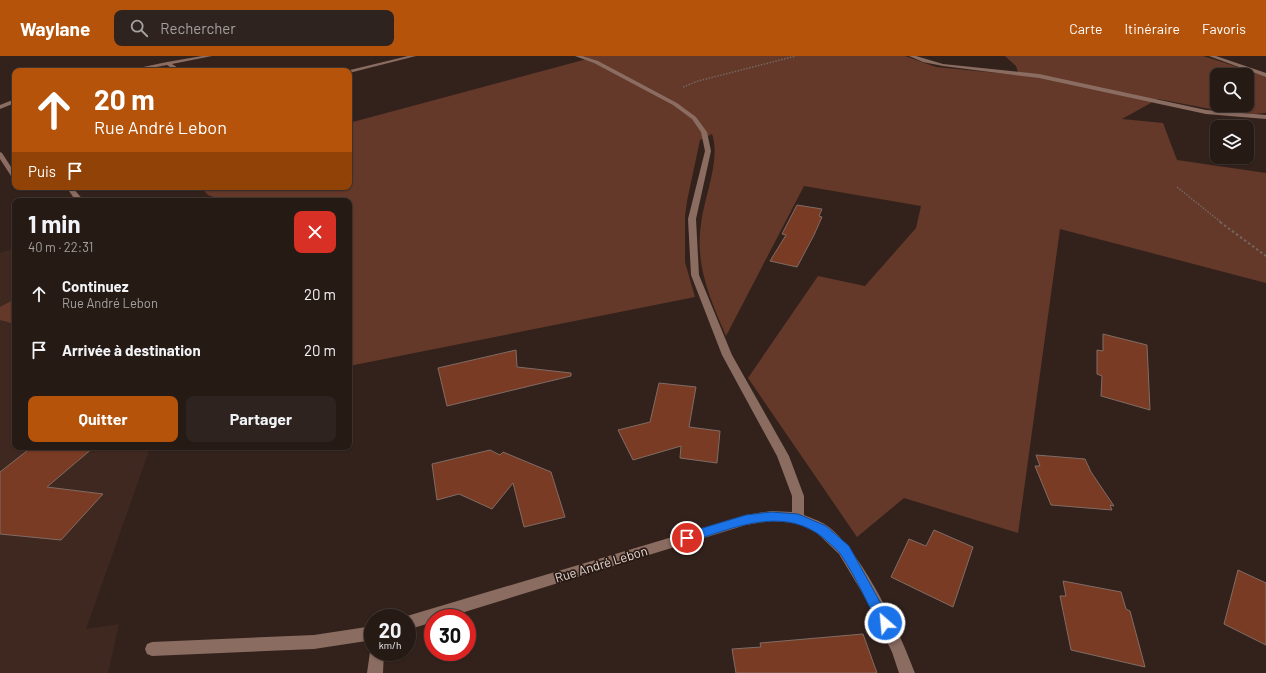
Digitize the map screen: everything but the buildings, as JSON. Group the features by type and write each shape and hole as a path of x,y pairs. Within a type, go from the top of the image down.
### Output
{"street":[{"path":"142,68 210,56"},
{"path":"352,70 414,56"},
{"path":"577,56 596,62 675,104 694,118 704,132 708,151 692,219 695,275 727,355 783,456 798,496 798,518 822,529 844,550 871,595 899,650 907,673"},
{"path":"911,56 943,65 1039,76 1206,112 1266,117"},
{"path":"1211,56 1266,75"},
{"path":"167,63 175,68"},
{"path":"0,108 12,102"},
{"path":"0,154 12,173"},
{"name":"Rue André Lebon","path":"416,620 746,520 771,516 798,518"},
{"path":"152,649 314,642 364,634"},
{"path":"375,673 376,661"}],"path":[{"path":"660,96 698,81 796,56"},
{"path":"1177,187 1212,216 1266,256"}],"shaded area":[{"path":"581,56 905,56 936,67 1019,75 1016,66 1005,56 1203,56 1241,68 1210,68 1210,109 1158,99 1122,119 1163,123 1177,160 1266,173 1266,283 1060,229 1018,533 904,498 857,537 748,378 818,276 865,286 916,228 921,206 804,186 726,336 709,295 700,254 701,224 713,167 714,144 712,134 700,140 685,216 685,262 695,297 352,365 352,198 216,198 208,195 203,190 352,190 352,122 587,59"},
{"path":"1254,72 1266,76 1266,113 1255,114 1226,112 1254,112"},
{"path":"12,249 12,450 149,450 86,629 119,624 108,673 0,673 0,253"},
{"path":"12,301 12,323 0,320 0,307"}],"route":[{"path":"687,538 746,520 771,516 798,518 822,529 844,550 871,595 885,623"}]}
